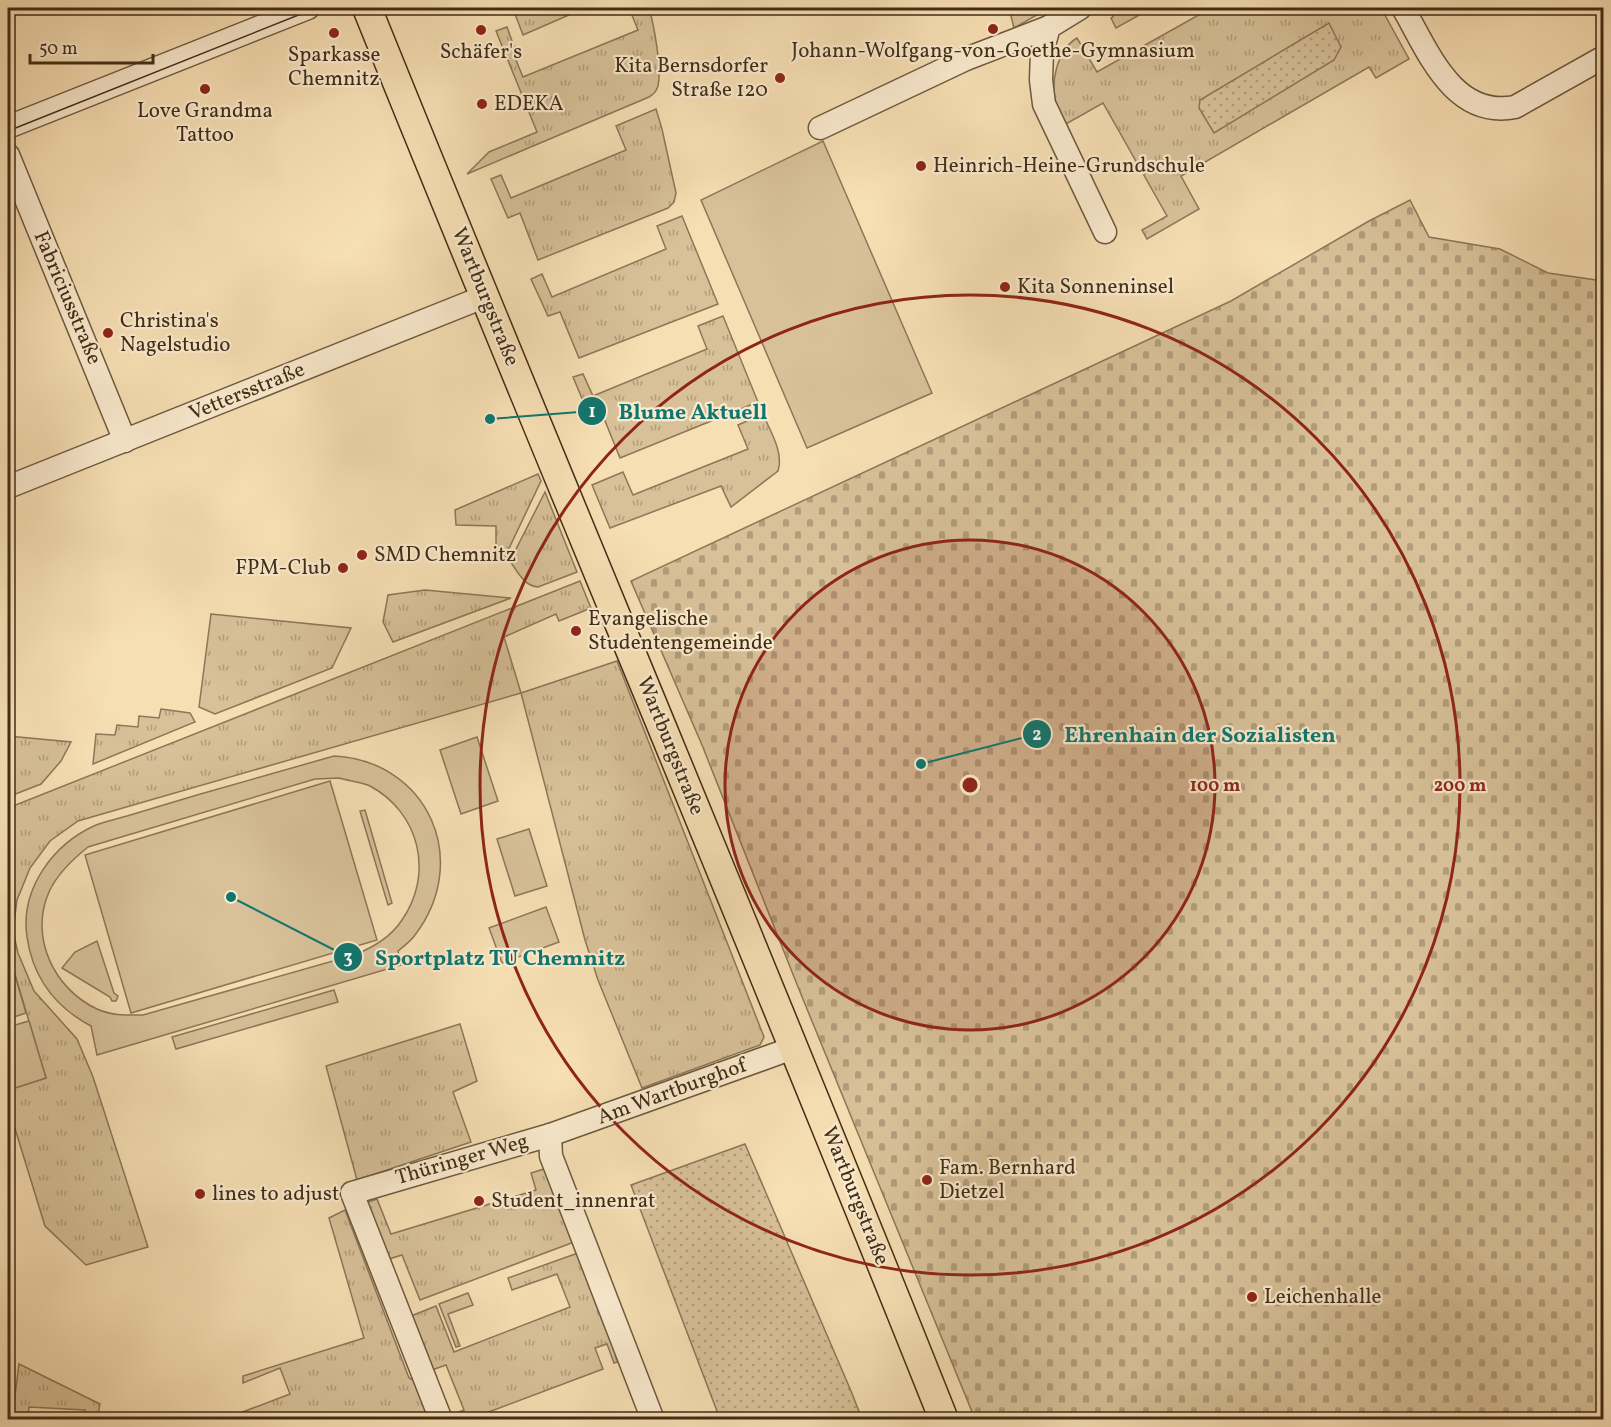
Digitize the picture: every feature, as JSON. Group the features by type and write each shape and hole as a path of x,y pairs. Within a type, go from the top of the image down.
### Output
{"main road":[{"name":"Wartburgstraße","path":"367,8 892,1286 944,1419"}],"street":[{"path":"8,127 308,8"},
{"path":"820,128 966,59 1049,27 1080,8"},
{"path":"1403,8 1449,85 1484,108 1501,110 1515,107 1604,57"},
{"path":"1049,27 1042,52 1041,80 1044,104 1105,232"},
{"name":"Fabriciusstraße","path":"8,155 125,441"},
{"name":"Vettersstraße","path":"8,487 486,296"},
{"name":"Am Wartburghof","path":"550,1135 793,1048"},
{"name":"Thüringer Weg","path":"441,1419 352,1193 550,1135 552,1156 653,1419"}],"green space":[{"path":"531,8 585,8 523,35 515,14"},
{"path":"629,8 649,8 659,69 658,86 654,94 467,174 489,152 537,132 496,31 507,27 516,52 513,53 523,77 638,30"},
{"path":"1009,8 1049,8 1014,28"},
{"path":"1120,8 1152,8 1116,28 1111,13"},
{"path":"1211,8 1381,8 1409,59 1376,78 1369,67 1181,176 1199,209 1147,239 1142,230 1167,216 1103,103 1066,124 1055,98 1056,68 1064,51 1077,38 1097,72"},
{"path":"1329,23 1341,47 1334,60 1214,133 1199,108 1200,100"},
{"path":"656,109 676,193 674,202 668,208 538,260 520,213 508,218 491,179 501,175 511,198 626,150 616,126"},
{"path":"823,141 932,393 807,448 701,200"},
{"path":"1410,200 1429,237 1500,249 1548,273 1603,281 1603,1419 975,1419 798,987 702,745 631,581 1231,301 1369,221"},
{"path":"682,216 718,304 579,358 560,312 548,316 531,279 542,274 552,297 666,249 657,226"},
{"path":"723,316 758,402 620,458 601,411 589,415 573,377 583,374 593,396 707,349 698,326"},
{"path":"763,414 778,449 778,471 731,507 721,486 610,528 592,485 623,472 633,495 748,449 738,425"},
{"path":"538,474 541,481 503,561 496,558 496,526 456,525 455,510"},
{"path":"545,492 577,572 538,587 525,581 510,561"},
{"path":"580,581 591,608 559,621 556,614 504,637 521,693 78,821 50,841 30,868 17,900 13,931 18,953 34,991 77,1039 93,1077 148,1247 86,1265 45,1226 8,1106 8,1090 46,1078 8,951 8,808"},
{"path":"425,590 511,598 393,642 383,622 388,595"},
{"path":"211,614 351,628 332,668 215,714 199,707"},
{"path":"617,661 764,1037 760,1045 642,1088 598,980 585,940 521,693"},
{"path":"161,709 190,713 195,722 93,764 96,734 115,735 117,725 138,727 139,716 159,718"},
{"path":"8,736 71,742 61,761 41,784 8,797"},
{"path":"477,737 498,801 461,814 440,750"},
{"path":"334,756 367,762 394,776 416,795 431,819 439,847 440,876 432,906 413,937 398,951 401,965 97,1055 91,1026 67,1010 48,990 34,966 30,952 26,919 29,902 34,885 53,856 80,833 96,825","holes":["339,778 363,783 387,798 401,812 411,828 417,846 418,883 412,902 398,926 381,941 354,955 143,1015 114,1014 97,1009 69,989 58,975 49,960 44,944 42,926 44,909 56,879 88,847 315,779"]},
{"path":"330,781 377,940 131,1013 85,855"},
{"path":"365,810 392,903 388,905 360,811"},
{"path":"529,829 547,886 515,896 497,839"},
{"path":"546,907 559,942 502,963 489,928"},
{"path":"97,941 114,993 118,996 116,1001 112,1001 110,997 62,968 75,952"},
{"path":"8,956 26,1013 8,1019"},
{"path":"334,990 338,1002 176,1049 172,1037"},
{"path":"29,1021 46,1078 12,1089 8,1075 8,1027"},
{"path":"460,1024 477,1081 453,1092 471,1142 357,1180 326,1066"},
{"path":"745,1144 862,1419 720,1419 631,1185"},
{"path":"547,1168 574,1242 420,1300 402,1255 386,1260 363,1204 377,1199 391,1234 536,1190 531,1173"},
{"path":"345,1210 409,1378 417,1382 432,1419 249,1420 241,1417 240,1413 290,1394 280,1368 243,1383 243,1376 364,1338 329,1218"},
{"path":"578,1253 620,1361 614,1363 607,1344 595,1348 603,1369 470,1419 447,1419 446,1417 464,1410 446,1365 426,1372 406,1318 436,1306 454,1352 570,1307 557,1274 512,1290 508,1278"},
{"path":"468,1293 473,1305 448,1314 460,1346 456,1347 439,1304"},
{"path":"19,1364 100,1404 97,1419 85,1419 85,1410 29,1407 28,1419 12,1419"}],"tram line":[{"path":"8,131 316,8"}],"place":[{"name":"Johann-Wolfgang-von-Goethe-Gymnasium","path":"993,29"},
{"name":"Schäfer's","path":"481,30"},
{"name":"Sparkasse Chemnitz","path":"334,33"},
{"name":"Kita Bernsdorfer Straße 120","path":"780,78"},
{"name":"Love Grandma Tattoo","path":"205,89"},
{"name":"EDEKA","path":"482,104"},
{"name":"Heinrich-Heine-Grundschule","path":"921,166"},
{"name":"Kita Sonneninsel","path":"1005,287"},
{"name":"Christina's Nagelstudio","path":"108,333"},
{"name":"Blume Aktuell","path":"490,419"},
{"name":"SMD Chemnitz","path":"362,555"},
{"name":"FPM-Club","path":"343,568"},
{"name":"Evangelische Studentengemeinde","path":"576,631"},
{"name":"Ehrenhain der Sozialisten","path":"921,764"},
{"name":"Sportplatz TU Chemnitz","path":"231,897"},
{"name":"Fam. Bernhard Dietzel","path":"927,1180"},
{"name":"lines to adjust","path":"200,1194"},
{"name":"Student_innenrat","path":"479,1201"},
{"name":"Leichenhalle","path":"1252,1297"}]}
